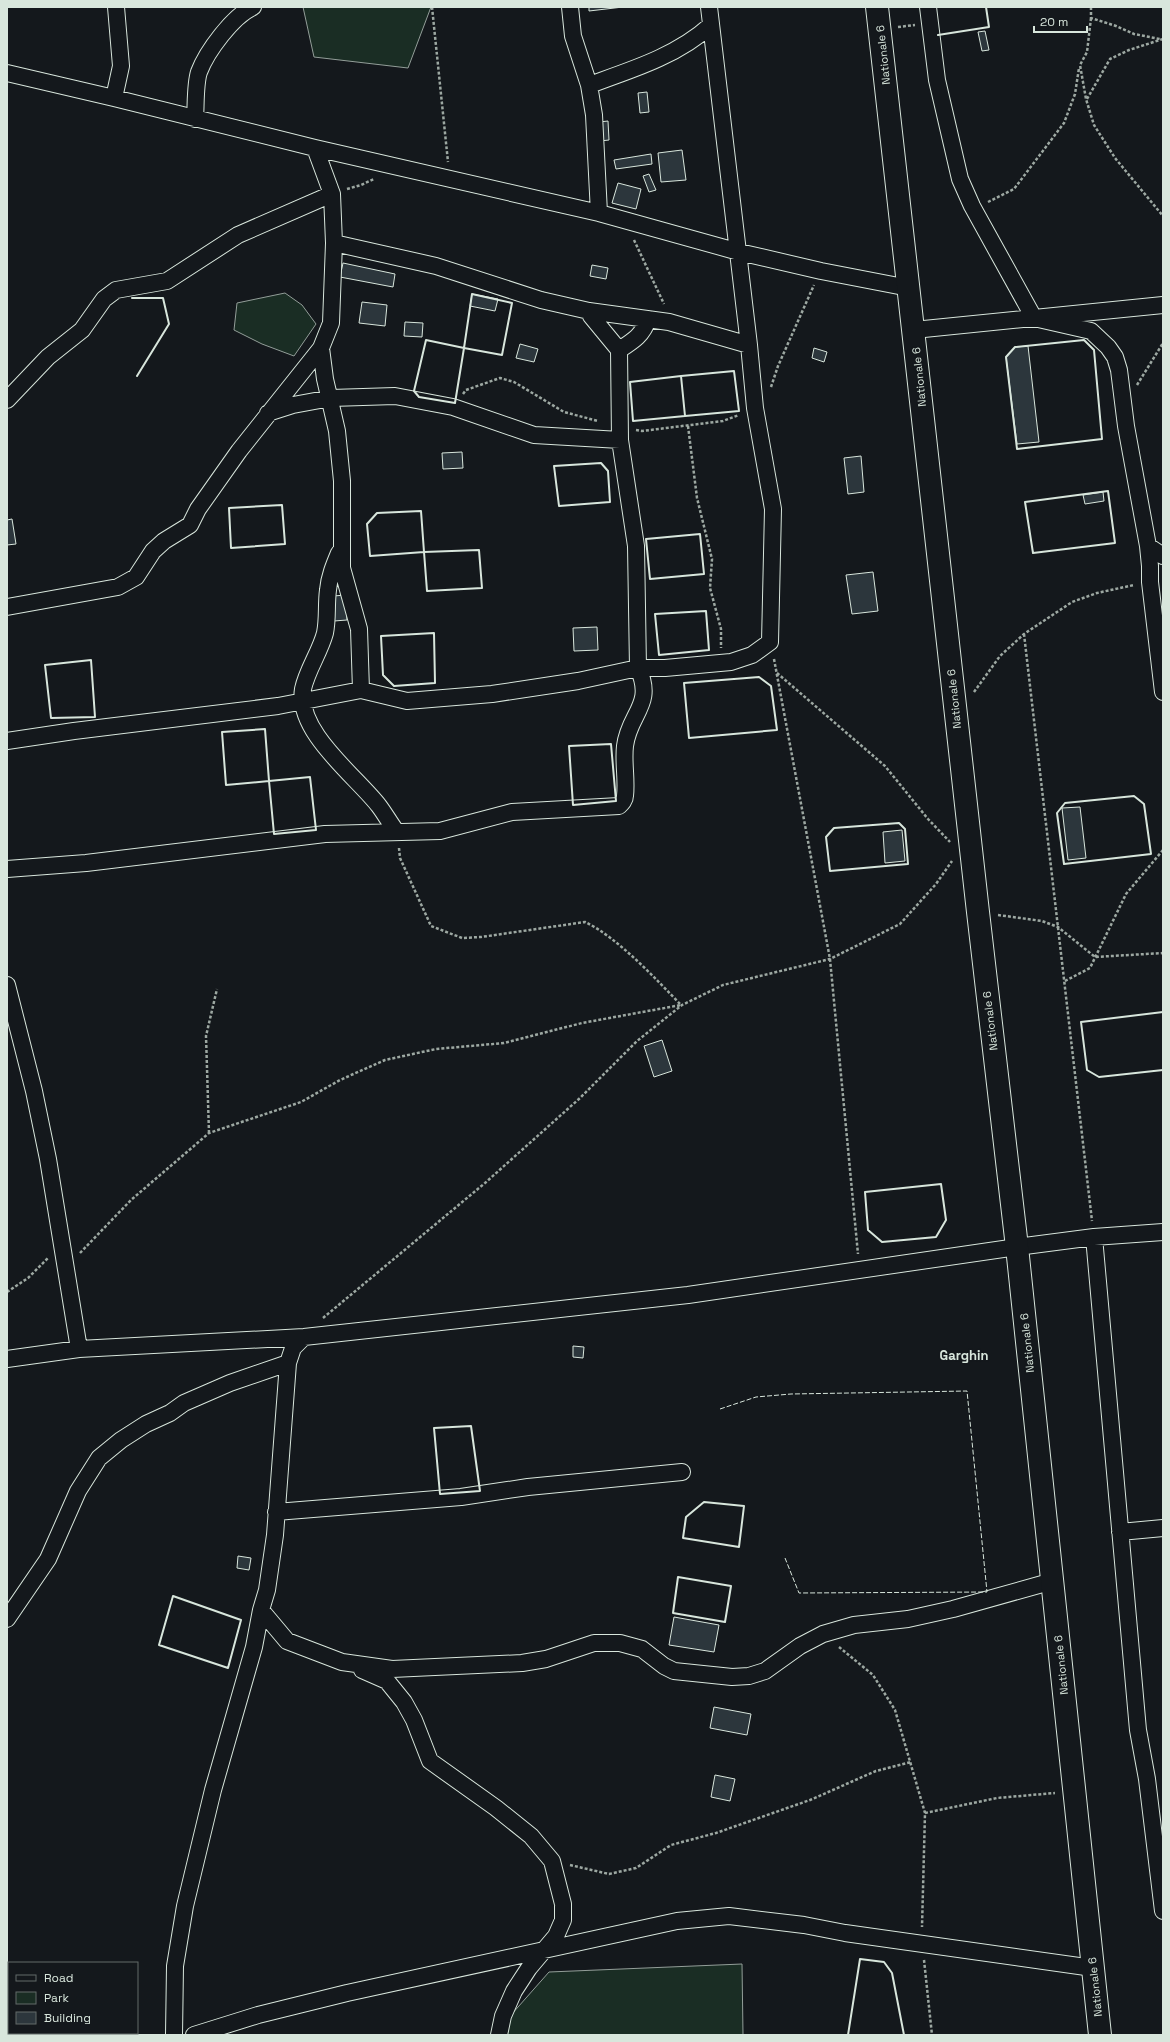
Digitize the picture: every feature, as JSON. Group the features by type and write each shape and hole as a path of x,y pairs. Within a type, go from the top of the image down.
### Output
{"main road":[{"name":"Nationale 6","path":"877,7 956,717 964,843 978,912 1017,1247 1053,1581 1073,1791 1100,2035"}],"street":[{"path":"114,98 122,66 116,7"},
{"path":"570,7 572,36 589,85 594,115 599,213"},
{"path":"7,741 74,731 207,716 361,690 392,699 415,700 492,694 578,681 638,668 665,668 731,662 752,655 770,642 773,509 755,408 749,345 709,7"},
{"path":"928,7 937,80 954,157 960,179 972,206 1034,318 1091,331 1098,336 1115,357 1120,370 1123,408 1148,546 1150,582 1163,692"},
{"path":"195,118 199,73 213,45 248,8"},
{"path":"589,85 650,63 696,38 711,25"},
{"path":"7,73 315,148 599,213 738,252 821,271 909,288"},
{"path":"7,607 118,587 136,577 153,551 164,541 190,525 198,509 268,413 321,348 331,323 334,243 332,194 315,148"},
{"path":"7,400 48,358 82,330 104,299 116,290 167,281 238,235 332,194"},
{"path":"334,243 436,266 541,300 589,311 669,322 749,345"},
{"path":"914,330 1163,305"},
{"path":"7,869 86,863 325,834 440,831 512,812 619,806 623,802 625,796 624,762 626,741 644,698 643,680 638,668 636,546 620,440 619,350 591,316 589,311"},
{"path":"619,350 638,338 645,328 648,319"},
{"path":"321,348 325,379 331,398 337,431 342,481 341,549 344,580 359,629 361,690"},
{"path":"268,413 293,405 331,398 395,396 418,399 453,407 534,435 620,440"},
{"path":"1148,546 1163,556"},
{"path":"341,549 330,578 325,630 321,648 307,676 303,690 303,701 310,723 326,748 346,773 378,805 396,831"},
{"path":"7,985 34,1091 62,1240 79,1350"},
{"path":"7,1359 79,1350 304,1337 688,1295 1017,1247 1163,1232"},
{"path":"1094,1238 1138,1730 1157,1814 1163,1911"},
{"path":"174,2035 175,1966 185,1906 213,1790 254,1647 261,1610 267,1590 275,1535 288,1363 294,1348 304,1337"},
{"path":"7,1619 48,1559 78,1491 99,1458 121,1440 146,1424 170,1413 184,1403 217,1388 288,1363"},
{"path":"276,1512 461,1497 528,1487 682,1472"},
{"path":"1120,1532 1163,1528"},
{"path":"342,1662 392,1669 522,1663 546,1659 594,1643 620,1642 642,1649 664,1666 674,1671 732,1677 749,1676 765,1671 800,1646 823,1634 854,1625 908,1619 953,1609 1053,1581"},
{"path":"261,1610 287,1641 387,1681 404,1702 430,1761 496,1808 531,1836 552,1861 562,1898 562,1920 556,1936 544,1949 514,1991 503,2016 499,2035"},
{"path":"194,2035 258,2015 347,1993 544,1949 677,1921 729,1916 1093,1968"}],"path":[{"path":"432,7 450,179"},
{"path":"972,206 995,200 1014,189 1064,123 1075,94 1080,65 1087,52 1091,7"},
{"path":"1091,18 1116,26 1134,34 1163,40"},
{"path":"880,29 930,23"},
{"path":"1086,99 1110,60 1129,50 1163,40"},
{"path":"1080,65 1086,99 1094,125 1115,158 1163,216"},
{"path":"332,194 361,186 397,167"},
{"path":"625,221 666,308 669,322"},
{"path":"778,366 807,297 821,271"},
{"path":"1123,408 1163,343"},
{"path":"688,426 697,498 712,558 710,588 721,629 720,662"},
{"path":"956,717 1000,656 1024,634 1072,602 1097,593 1150,582"},
{"path":"1024,634 1094,1238"},
{"path":"770,642 830,959 860,1270"},
{"path":"304,1337 328,1314 485,1183 580,1098 637,1041 682,1005 722,985 830,959 900,924 936,884 964,843 928,819 885,766 776,673"},
{"path":"396,831 400,858 431,926 462,938 481,937 585,922 595,927 642,966 682,1005"},
{"path":"1064,981 1090,968 1126,894 1163,850"},
{"path":"978,912 1042,921 1058,927 1095,957 1163,953"},
{"path":"209,1133 206,1036 217,989"},
{"path":"66,1268 132,1200 209,1133 301,1102 340,1080 384,1060 436,1049 504,1043 582,1023 682,1005"},
{"path":"7,1292 42,1266 62,1240"},
{"path":"823,1634 873,1675 895,1710 925,1813 922,1943 932,2035"},
{"path":"552,1861 610,1874 636,1868 671,1845 716,1833 810,1800 876,1771 911,1762"},
{"path":"925,1813 997,1798 1073,1791"}],"green space":[{"path":"303,7 431,7 408,68 314,57"},
{"path":"285,293 302,305 316,324 294,356 262,344 234,330 237,303"},
{"path":"742,1964 743,2035 503,2035 503,2024 549,1972"}],"building":[{"path":"589,7 623,7 589,11"},
{"path":"985,31 989,50 982,51 978,32"},
{"path":"647,92 649,112 640,113 638,93"},
{"path":"608,121 609,140 600,141 599,122"},
{"path":"682,150 686,180 661,182 658,153"},
{"path":"651,154 652,164 616,169 614,160"},
{"path":"649,174 656,190 649,192 643,176"},
{"path":"618,183 641,189 636,209 612,203"},
{"path":"343,263 395,274 393,287 340,277"},
{"path":"592,265 608,268 606,279 590,276"},
{"path":"472,294 498,299 495,311 470,306"},
{"path":"362,302 387,305 385,326 359,323"},
{"path":"405,322 423,323 422,337 404,336"},
{"path":"520,344 538,349 534,362 516,358"},
{"path":"1028,346 1039,442 1017,444 1006,357 1015,347"},
{"path":"814,348 827,352 824,362 812,358"},
{"path":"462,452 463,468 443,469 442,453"},
{"path":"861,456 864,492 848,494 844,458"},
{"path":"1103,492 1104,501 1085,504 1083,495"},
{"path":"12,519 16,544 7,545 7,520"},
{"path":"873,572 878,611 852,614 846,575"},
{"path":"346,595 347,620 334,621 333,596"},
{"path":"597,627 598,650 574,651 573,628"},
{"path":"1080,807 1086,858 1068,860 1062,808"},
{"path":"902,830 905,861 885,863 883,832"},
{"path":"662,1040 672,1071 654,1077 644,1046"},
{"path":"573,1346 584,1347 583,1358 573,1357"},
{"path":"238,1556 251,1558 249,1570 237,1568"},
{"path":"674,1617 719,1625 714,1652 669,1645"},
{"path":"714,1707 751,1714 747,1735 710,1728"},
{"path":"715,1775 735,1779 730,1801 711,1797"}],"fence":[{"path":"720,1409 756,1397 791,1394 967,1391 987,1592 799,1593 785,1558"}],"wall":[{"path":"938,35 989,27 986,7"},
{"path":"472,294 512,303 502,355 464,348 472,294"},
{"path":"132,298 163,298 169,324 137,376"},
{"path":"426,340 464,348 455,403 419,397 414,391 426,340"},
{"path":"1084,340 1094,350 1102,439 1017,449 1006,357 1015,347 1084,340"},
{"path":"734,371 739,411 685,416 681,376 734,371"},
{"path":"681,376 685,416 633,421 630,382 681,376"},
{"path":"601,463 608,471 610,502 559,506 554,466 601,463"},
{"path":"1108,491 1115,543 1033,553 1025,502 1108,491"},
{"path":"282,505 285,544 231,548 229,508 282,505"},
{"path":"421,511 424,552 370,556 367,524 377,513 421,511"},
{"path":"700,534 704,574 650,579 646,539 700,534"},
{"path":"479,550 482,588 427,591 424,552 479,550"},
{"path":"706,611 709,650 659,655 655,614 706,611"},
{"path":"434,633 435,683 394,686 383,675 381,636 434,633"},
{"path":"91,660 95,717 51,718 45,665 91,660"},
{"path":"759,677 771,686 777,730 689,738 684,683 759,677"},
{"path":"265,729 269,781 226,785 222,732 265,729"},
{"path":"611,744 616,801 573,805 569,746 611,744"},
{"path":"310,777 316,830 274,834 269,781 310,777"},
{"path":"1134,796 1144,804 1151,854 1064,864 1057,813 1065,803 1134,796"},
{"path":"899,823 905,829 908,864 830,871 826,837 834,828 899,823"},
{"path":"1163,1012 1081,1022 1087,1070 1099,1077 1163,1070"},
{"path":"941,1184 946,1220 936,1237 882,1242 868,1230 865,1192 941,1184"},
{"path":"471,1426 480,1491 440,1494 434,1428 471,1426"},
{"path":"704,1502 744,1506 739,1547 683,1538 686,1517 704,1502"},
{"path":"678,1577 731,1586 725,1622 673,1613 678,1577"},
{"path":"173,1596 241,1620 228,1668 159,1645 173,1596"},
{"path":"848,2035 860,1959 884,1962 892,1973 904,2035"}],"district":[{"name":"Garghin","path":"964,1355"}]}
